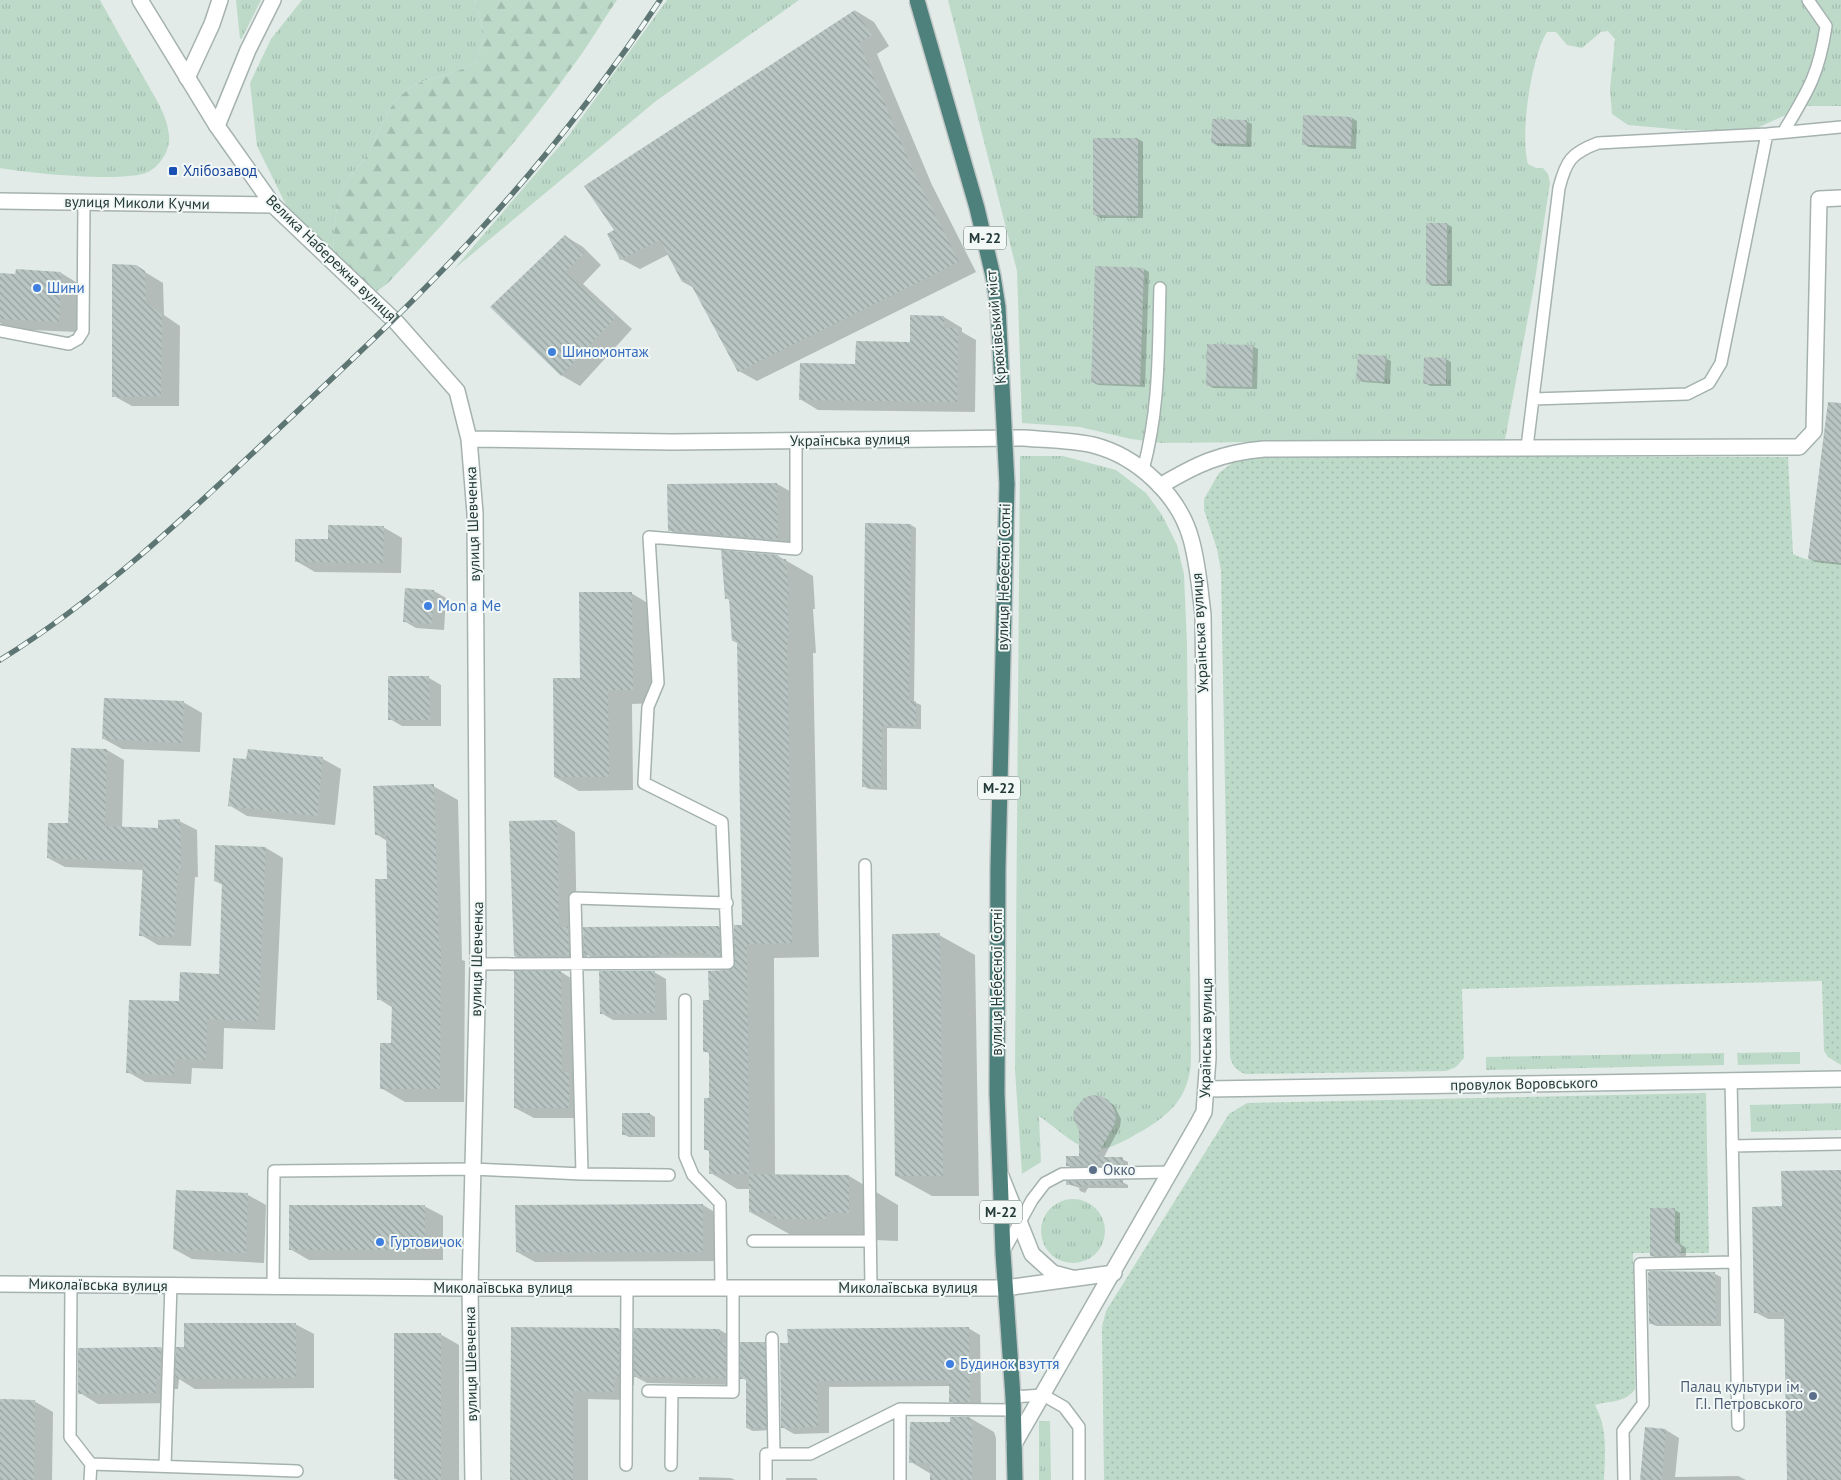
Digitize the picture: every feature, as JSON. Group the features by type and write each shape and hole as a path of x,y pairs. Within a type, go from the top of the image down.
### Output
{"highway":[{"name":"Крюківський міст","path":"916,0 977,208 994,276 998,307 1007,484"},
{"name":"вулиця Небесної Сотні","path":"1007,484 998,868 997,1092 1003,1253 1013,1403 1015,1480"}],"street":[{"name":"Велика Набережна вулиця","path":"140,0 217,126 273,205 397,322 457,391 469,439"},
{"path":"187,78 220,0"},
{"path":"217,126 248,50 273,0"},
{"path":"1160,486 1206,461 1237,452 1264,449 1800,447 1814,431 1819,199 1841,198"},
{"name":"вулиця Миколи Кучми","path":"0,201 273,205"},
{"name":"Українська вулиця","path":"469,439 672,442 1024,438 1070,441 1094,446 1110,452 1143,470 1160,486 1181,514 1191,537 1197,564 1202,615 1207,1089 1204,1112 1172,1172 1014,1444"},
{"name":"вулиця Шевченка","path":"469,439 475,513 478,964 470,1288 473,1480"},
{"name":"провулок Воровського","path":"1207,1089 1841,1078"},
{"path":"1000,1171 1032,1254 1053,1272 1076,1279"},
{"name":"Миколаївська вулиця","path":"0,1284 470,1288 1005,1288 1114,1273"}],"lane":[{"path":"1784,132 1813,83 1822,57 1826,26 1808,0"},
{"path":"1528,447 1559,188 1565,165 1580,150 1598,143 1767,134 1841,127"},
{"path":"1533,399 1687,394 1710,383 1721,363 1767,134"},
{"path":"0,332 69,344 78,339 83,331 84,202"},
{"path":"1143,470 1152,436 1157,404 1160,288"},
{"path":"478,964 728,963 727,904 722,822 644,783 648,706 658,683 649,537 796,549 796,441"},
{"path":"865,865 871,1288"},
{"path":"582,1174 575,898 727,904"},
{"path":"648,1391 733,1392 720,1203 692,1174 686,1156 685,1000"},
{"path":"1731,1080 1738,1424"},
{"path":"1732,1146 1841,1144"},
{"path":"273,1286 274,1171 473,1169 582,1174 669,1175"},
{"path":"1003,1253 1032,1200 1045,1183 1062,1174 1172,1172"},
{"path":"753,1241 870,1241"},
{"path":"1624,1480 1623,1431 1643,1404 1640,1264 1735,1262"},
{"path":"71,1284 70,1437 91,1464 90,1480"},
{"path":"165,1466 171,1285"},
{"path":"626,1465 627,1288"},
{"path":"772,1338 774,1454"},
{"path":"671,1465 672,1392"},
{"path":"766,1480 766,1454 810,1454 900,1409 1013,1403 1042,1395 1064,1407 1079,1427 1079,1480"},
{"path":"900,1409 900,1480"},
{"path":"91,1464 297,1471"}],"green space":[{"path":"0,0 100,0 163,112 168,127 169,140 164,156 157,166 148,172 119,177 52,174 0,168"},
{"path":"236,0 261,0 240,39"},
{"path":"302,0 475,0 484,34 477,61 460,70 417,84 401,96 388,111 367,155 346,182 341,194 338,202 333,254 287,207 257,146 250,83 271,39"},
{"path":"475,0 617,0 576,62 505,153 387,284 377,291 333,254 338,202 341,193 346,182 367,155 388,111 401,96 417,84 460,70 477,61 484,34"},
{"path":"667,0 799,0 656,101 454,269 569,135"},
{"path":"948,0 1841,0 1841,106 1805,106 1757,128 1684,130 1628,125 1612,114 1610,89 1615,39 1608,31 1601,32 1582,48 1567,45 1556,32 1547,32 1536,59 1532,77 1528,96 1525,135 1528,164 1536,168 1543,168 1548,174 1550,183 1534,286 1505,439 1162,443 1131,439 1080,427 1022,423 1017,271"},
{"path":"1020,456 1063,456 1116,470 1146,493 1162,515 1177,545 1184,574 1187,645 1191,1059 1190,1073 1186,1086 1174,1106 1156,1122 1116,1145 1099,1149 1086,1148 1069,1139 1039,1116 1041,1162 1022,1174 1015,1070"},
{"path":"1788,457 1793,554 1805,559 1841,563 1841,1065 1828,1057 1824,1051 1822,981 1462,989 1464,1058 1456,1067 1446,1071 1245,1074 1235,1067 1230,1056 1221,571 1217,549 1204,510 1204,499 1219,473 1232,463 1245,458"},
{"path":"1800,1052 1800,1064 1738,1065 1737,1053"},
{"path":"1724,1053 1724,1065 1486,1070 1486,1057"},
{"path":"1706,1093 1709,1253 1633,1253 1635,1389 1631,1394 1617,1401 1595,1405 1604,1432 1604,1480 1104,1480 1102,1327 1106,1311 1229,1114 1247,1103"},
{"path":"1841,1103 1841,1130 1751,1132 1750,1105"},
{"path":"1073,1199 1091,1205 1099,1213 1105,1231 1099,1249 1091,1257 1073,1263 1055,1257 1047,1249 1041,1231 1047,1213 1055,1205"},
{"path":"1039,1421 1050,1421 1051,1480 1039,1480"}],"building":[{"path":"855,10 872,35 859,43 914,173 959,262 738,372 688,279 682,282 660,240 620,260 607,234 614,230 584,186"},
{"path":"1303,115 1352,117 1351,146 1302,145"},
{"path":"1212,119 1247,120 1246,144 1211,143"},
{"path":"1093,138 1138,138 1138,216 1093,215"},
{"path":"1426,223 1447,223 1447,284 1426,284"},
{"path":"565,235 584,254 565,272 615,318 561,376 490,307"},
{"path":"112,264 136,265 145,271 146,303 162,314 161,396 112,397"},
{"path":"1095,266 1144,268 1140,385 1091,383"},
{"path":"16,269 61,272 59,322 0,319 0,273 15,274"},
{"path":"910,315 944,316 944,328 958,328 957,402 799,400 800,363 855,364 856,341 910,342"},
{"path":"1207,344 1253,345 1252,387 1206,386"},
{"path":"1358,354 1386,356 1384,382 1356,380"},
{"path":"1424,357 1446,358 1446,384 1423,384"},
{"path":"1828,402 1841,403 1841,563 1808,559"},
{"path":"777,483 778,540 720,535 720,532 668,531 667,484"},
{"path":"865,523 911,524 909,701 916,701 916,726 882,726 881,787 862,787"},
{"path":"328,525 384,526 383,563 295,562 295,539 328,539"},
{"path":"721,550 778,555 779,560 786,559 789,594 787,594 789,638 787,638 792,943 747,944 749,1174 709,1174 709,1150 704,1150 704,1098 709,1098 709,1052 703,1052 703,1000 709,1000 708,971 728,970 734,967 734,925 742,925 737,641 732,641 729,598 725,599"},
{"path":"405,588 434,590 432,624 403,622"},
{"path":"579,592 632,592 633,690 608,690 609,777 554,777 553,678 580,678"},
{"path":"388,676 429,676 430,720 388,720"},
{"path":"104,698 184,701 182,743 102,739"},
{"path":"71,748 107,749 105,826 158,828 158,820 180,819 181,868 178,868 174,937 139,936 143,862 47,858 48,823 68,823"},
{"path":"248,749 323,757 317,816 228,806 233,758 246,759"},
{"path":"434,784 439,946 441,946 440,1089 380,1089 380,1043 391,1043 392,1000 377,1000 375,879 387,879 386,834 375,835 373,786"},
{"path":"557,820 559,927 568,927 569,955 514,956 509,821"},
{"path":"215,845 266,847 258,1021 207,1019 206,1060 175,1059 174,1075 126,1073 129,1000 179,1001 180,972 219,974 222,882 214,881"},
{"path":"719,926 720,956 708,956 708,953 654,954 654,956 584,955 583,927"},
{"path":"940,933 943,1176 895,1176 892,934"},
{"path":"514,971 561,971 562,1072 569,1072 569,1108 514,1108"},
{"path":"599,971 655,971 655,1013 600,1014"},
{"path":"1092,1095 1101,1096 1108,1100 1116,1115 1115,1123 1097,1157 1123,1157 1123,1165 1066,1166 1066,1156 1079,1156 1079,1131 1073,1118 1074,1110 1084,1098"},
{"path":"622,1113 650,1113 650,1135 622,1135"},
{"path":"1841,1170 1841,1480 1787,1480 1784,1312 1754,1313 1752,1207 1782,1206 1781,1171"},
{"path":"749,1174 849,1175 849,1213 826,1212 826,1219 774,1219 774,1213 749,1212"},
{"path":"1123,1180 1123,1185 1082,1185 1079,1191 1079,1185 1066,1185 1066,1181"},
{"path":"176,1190 248,1193 246,1253 173,1249"},
{"path":"703,1204 703,1252 516,1252 515,1205"},
{"path":"289,1205 425,1205 425,1250 289,1250"},
{"path":"1650,1208 1675,1208 1675,1243 1681,1243 1681,1256 1650,1256"},
{"path":"1650,1271 1715,1272 1716,1323 1649,1324 1648,1273"},
{"path":"184,1323 296,1323 296,1378 175,1379 176,1347 184,1347"},
{"path":"511,1327 619,1328 619,1377 614,1377 614,1392 573,1391 573,1480 510,1480"},
{"path":"969,1327 970,1402 949,1402 949,1380 817,1381 818,1427 781,1428 780,1343 788,1343 787,1329"},
{"path":"634,1328 720,1329 720,1342 726,1342 726,1378 634,1377"},
{"path":"394,1333 441,1333 441,1480 394,1479"},
{"path":"740,1342 765,1342 766,1428 746,1428 746,1379 740,1379"},
{"path":"161,1347 160,1379 156,1379 156,1393 78,1394 78,1348"},
{"path":"0,1399 35,1400 34,1480 0,1480"},
{"path":"950,1417 970,1417 970,1423 972,1423 972,1480 930,1480 930,1463 909,1463 910,1422 950,1422"},
{"path":"1645,1427 1666,1429 1662,1480 1640,1480"}],"railway":[{"path":"0,660 73,610 142,554 240,465 404,309 480,230 552,147 597,89 660,0"}],"place":[{"name":"Хлібозавод","path":"173,171"},
{"name":"Шини","path":"37,288"},
{"name":"Шиномонтаж","path":"552,352"},
{"name":"Mon a Me","path":"428,606"},
{"name":"Окко","path":"1093,1170"},
{"name":"Гуртовичок","path":"380,1242"},
{"name":"Будинок взуття","path":"950,1364"},
{"name":"Палац культури ім. Г.І. Петровського","path":"1813,1396"}]}
